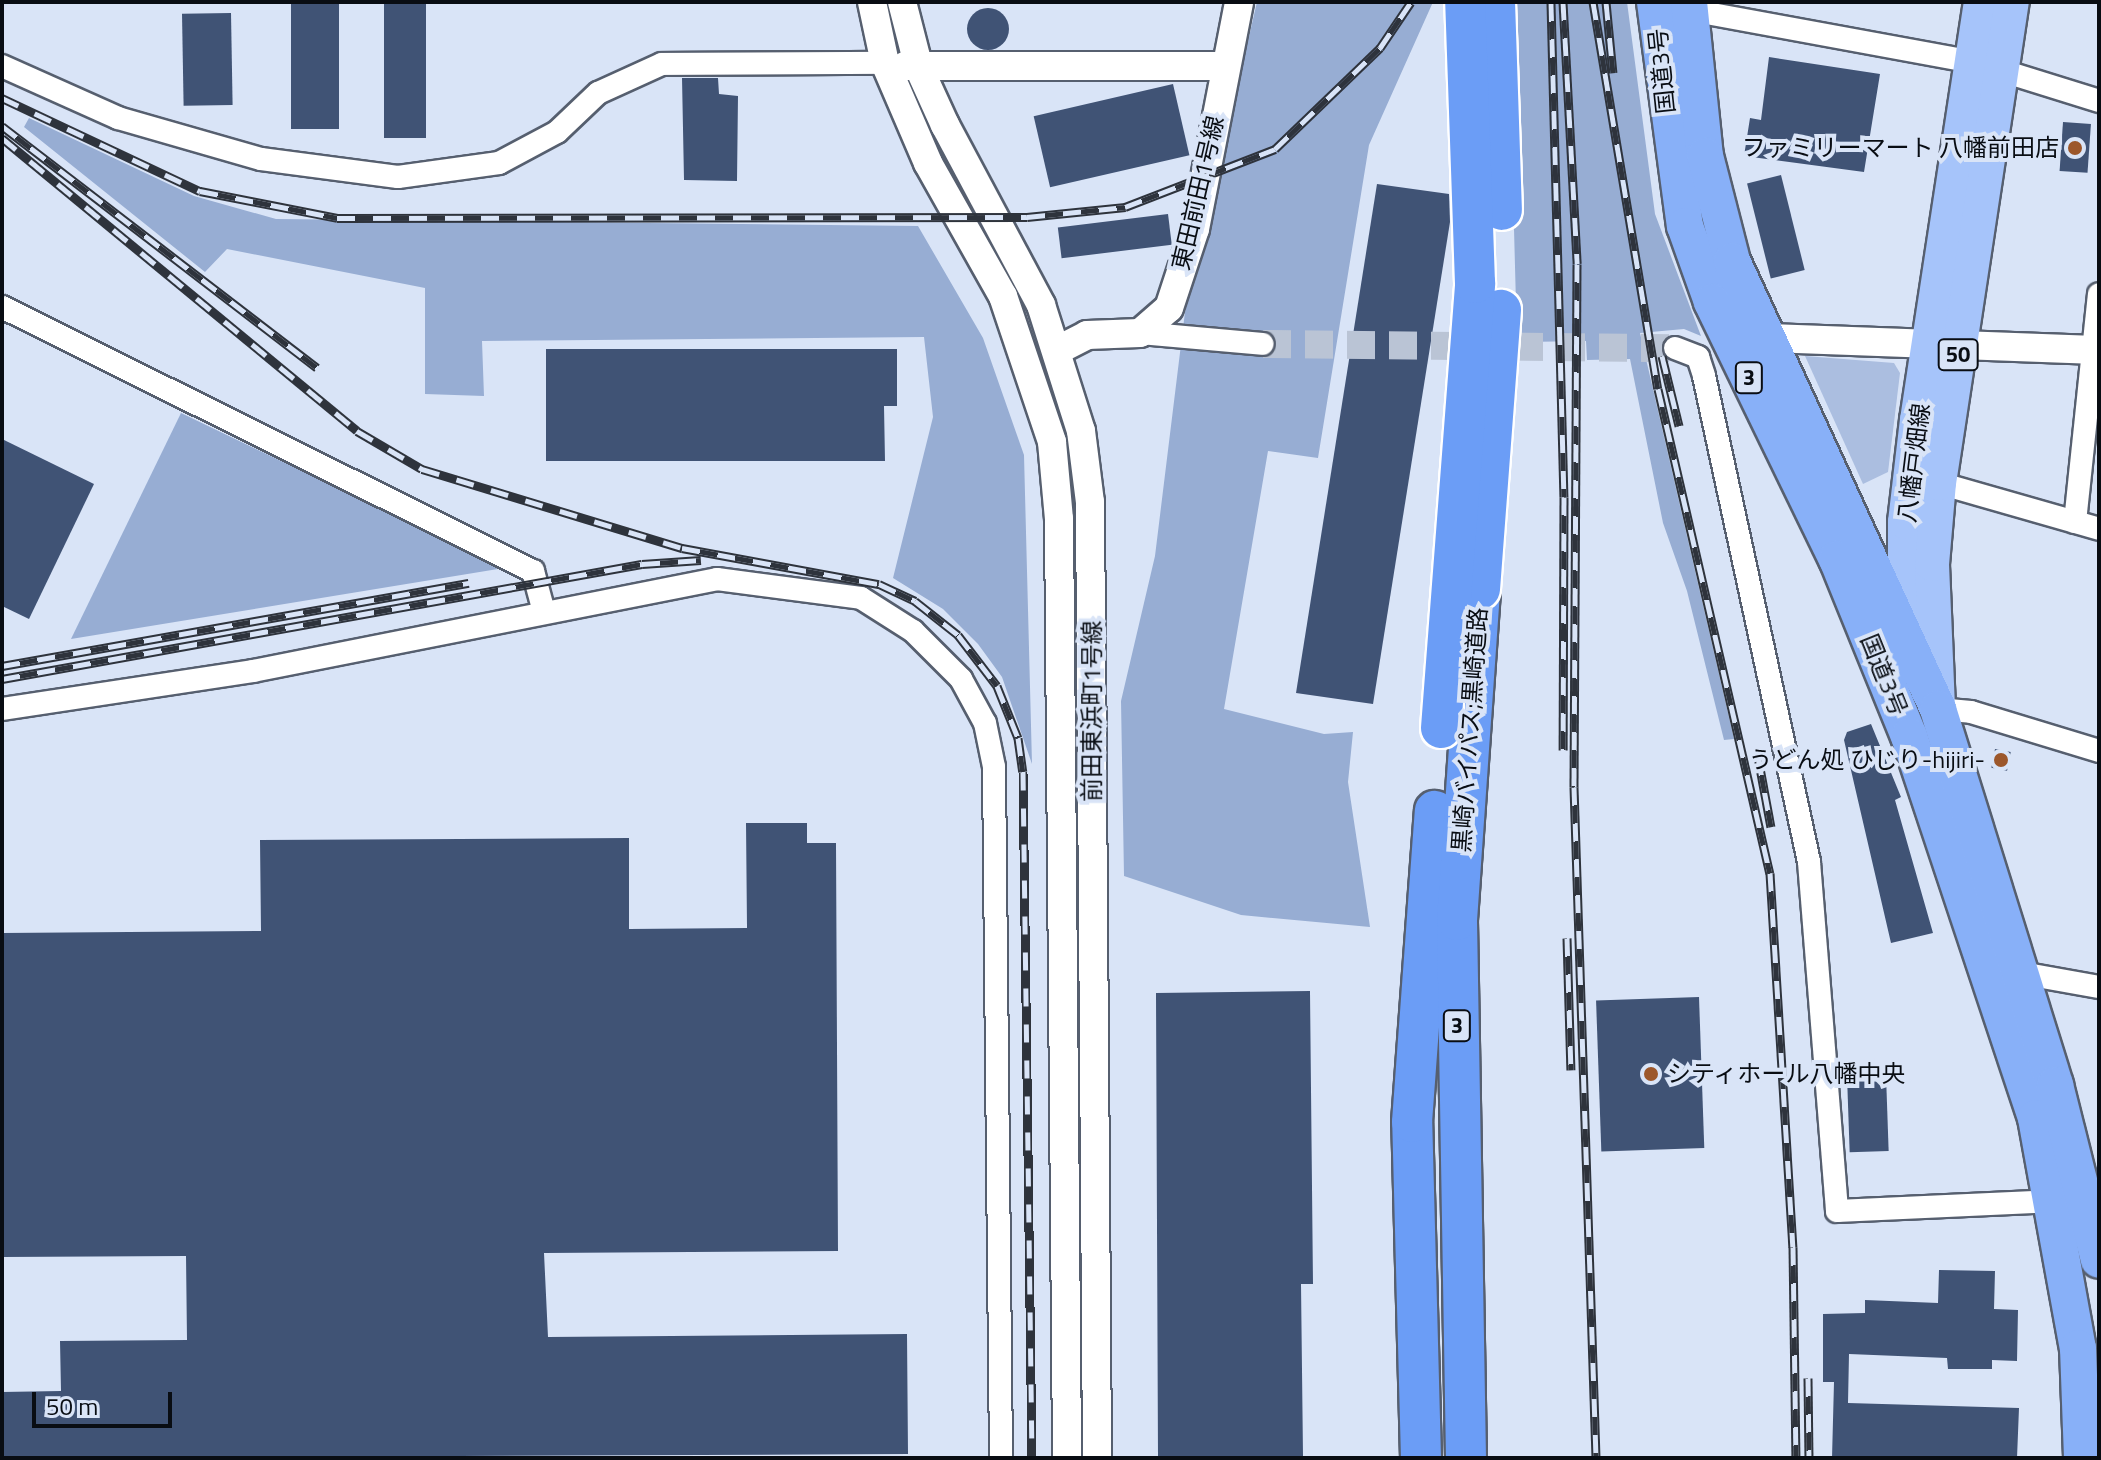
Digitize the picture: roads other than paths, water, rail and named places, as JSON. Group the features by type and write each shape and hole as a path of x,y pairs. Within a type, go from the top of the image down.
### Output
{"highway":[{"name":"黒崎バイパス;黒崎道路","path":"1442,1458 1434,1083 1475,283 1465,2"},
{"name":"黒崎バイパス;黒崎道路","path":"1466,1458 1456,1082 1453,735 1499,388 1503,175 1495,2"},
{"name":"国道3号","path":"1655,2 1685,226 1712,302 1837,559 1909,736 2036,1118 2056,1201 2094,1405 2082,1458"},
{"name":"国道3号","path":"1689,6 1708,169 1732,261 1938,709 2021,973 2099,1260"},
{"path":"1421,1458 1420,1278 1412,1122 1453,735"},
{"path":"1453,735 1487,1278 1494,1458"}],"main road":[{"name":"八幡戸畑線","path":"1981,2 1988,65"},
{"name":"八幡戸畑線","path":"1909,736 1904,633 1905,522 1946,343 1988,65 2012,2"},
{"name":"八幡戸畑線","path":"1938,709 1932,564 1946,343"}],"street":[{"name":"前田東浜町1号線","path":"872,2 885,63 928,163 1003,296 1052,442 1059,519 1067,1458"},
{"name":"前田東浜町1号線","path":"902,2 919,68 1058,350 1081,431 1090,502 1097,1458"},
{"name":"東田前田1号線","path":"1140,333 1169,308 1195,229 1239,2"},
{"path":"1689,6 1988,65 2099,101"},
{"path":"2,66 118,118 261,159 398,177 499,163 557,132 598,93 662,64 885,63 919,68 1225,66"},
{"path":"2075,522 2099,294"},
{"path":"2,307 533,571 544,612"},
{"path":"1058,350 1087,335 1140,333 1263,344"},
{"path":"1770,338 2095,350"},
{"path":"1675,348 1698,357 1704,376 1809,862 1837,1211 2056,1201"},
{"path":"1939,483 2099,529"},
{"path":"2,709 253,671 717,579 861,598 913,631 961,679 985,723 994,767 1001,1458"},
{"path":"1938,709 1971,712 2099,751"},
{"path":"2021,973 2099,987"}],"tunnel":[{"path":"1263,344 1675,348"}],"railway":[{"path":"2,98 200,191 337,218 1027,217 1125,207 1275,149 1380,48 1411,2"},
{"path":"1563,2 1577,264 1574,787 1596,1458"},
{"path":"1593,2 1658,389 1770,873 1793,1247 1796,1458"},
{"path":"1606,2 1613,73"},
{"path":"1551,3 1564,497 1563,750"},
{"path":"2,126 317,368"},
{"path":"2,138 357,431 422,469 682,548 879,584 915,601 958,635 997,686 1018,738 1023,772 1032,1458"},
{"path":"1662,356 1679,426"},
{"path":"2,679 642,564 701,560"},
{"path":"2,666 469,583"},
{"path":"1758,757 1771,827"},
{"path":"1567,938 1571,1070"},
{"path":"1808,1378 1809,1458"}],"place":[{"name":"ファミリーマート 八幡前田店","path":"2075,148"},
{"name":"うどん処 ひじり-hijiri-","path":"2001,760"},
{"name":"シティホール八幡中央","path":"1651,1074"}]}
